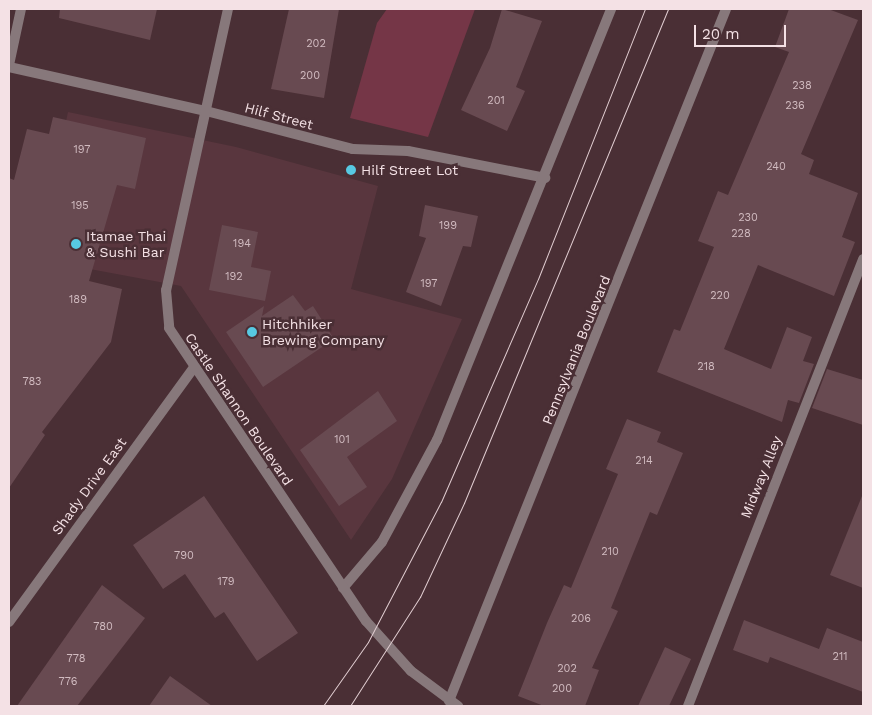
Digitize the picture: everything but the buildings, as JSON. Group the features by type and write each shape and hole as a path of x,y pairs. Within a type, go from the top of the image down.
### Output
{"street":[{"path":"9,66 21,9"},
{"name":"Castle Shannon Boulevard","path":"228,9 166,290 170,328 193,369 343,588 385,644 454,704"},
{"path":"343,588 382,542 408,499 545,178 611,9"},
{"name":"Pennsylvania Boulevard","path":"454,704 726,9"},
{"name":"Hilf Street","path":"9,66 206,110 353,149 408,151 545,178"},
{"name":"Midway Alley","path":"688,706 863,259"},
{"name":"Shady Drive East","path":"9,622 193,369"}],"shaded area":[{"path":"387,9 475,9 428,137 350,118 377,23"},
{"path":"68,112 236,147 378,186 351,289 462,319 392,479 351,540 181,286 36,259"}],"tram line":[{"path":"323,706 368,642 441,502 538,279 645,9"},
{"path":"350,706 420,597 464,503 668,9"}],"place":[{"name":"Hilf Street Lot","path":"351,170"},
{"name":"Itamae Thai & Sushi Bar","path":"76,244"},
{"name":"Hitchhiker Brewing Company","path":"252,332"}]}
